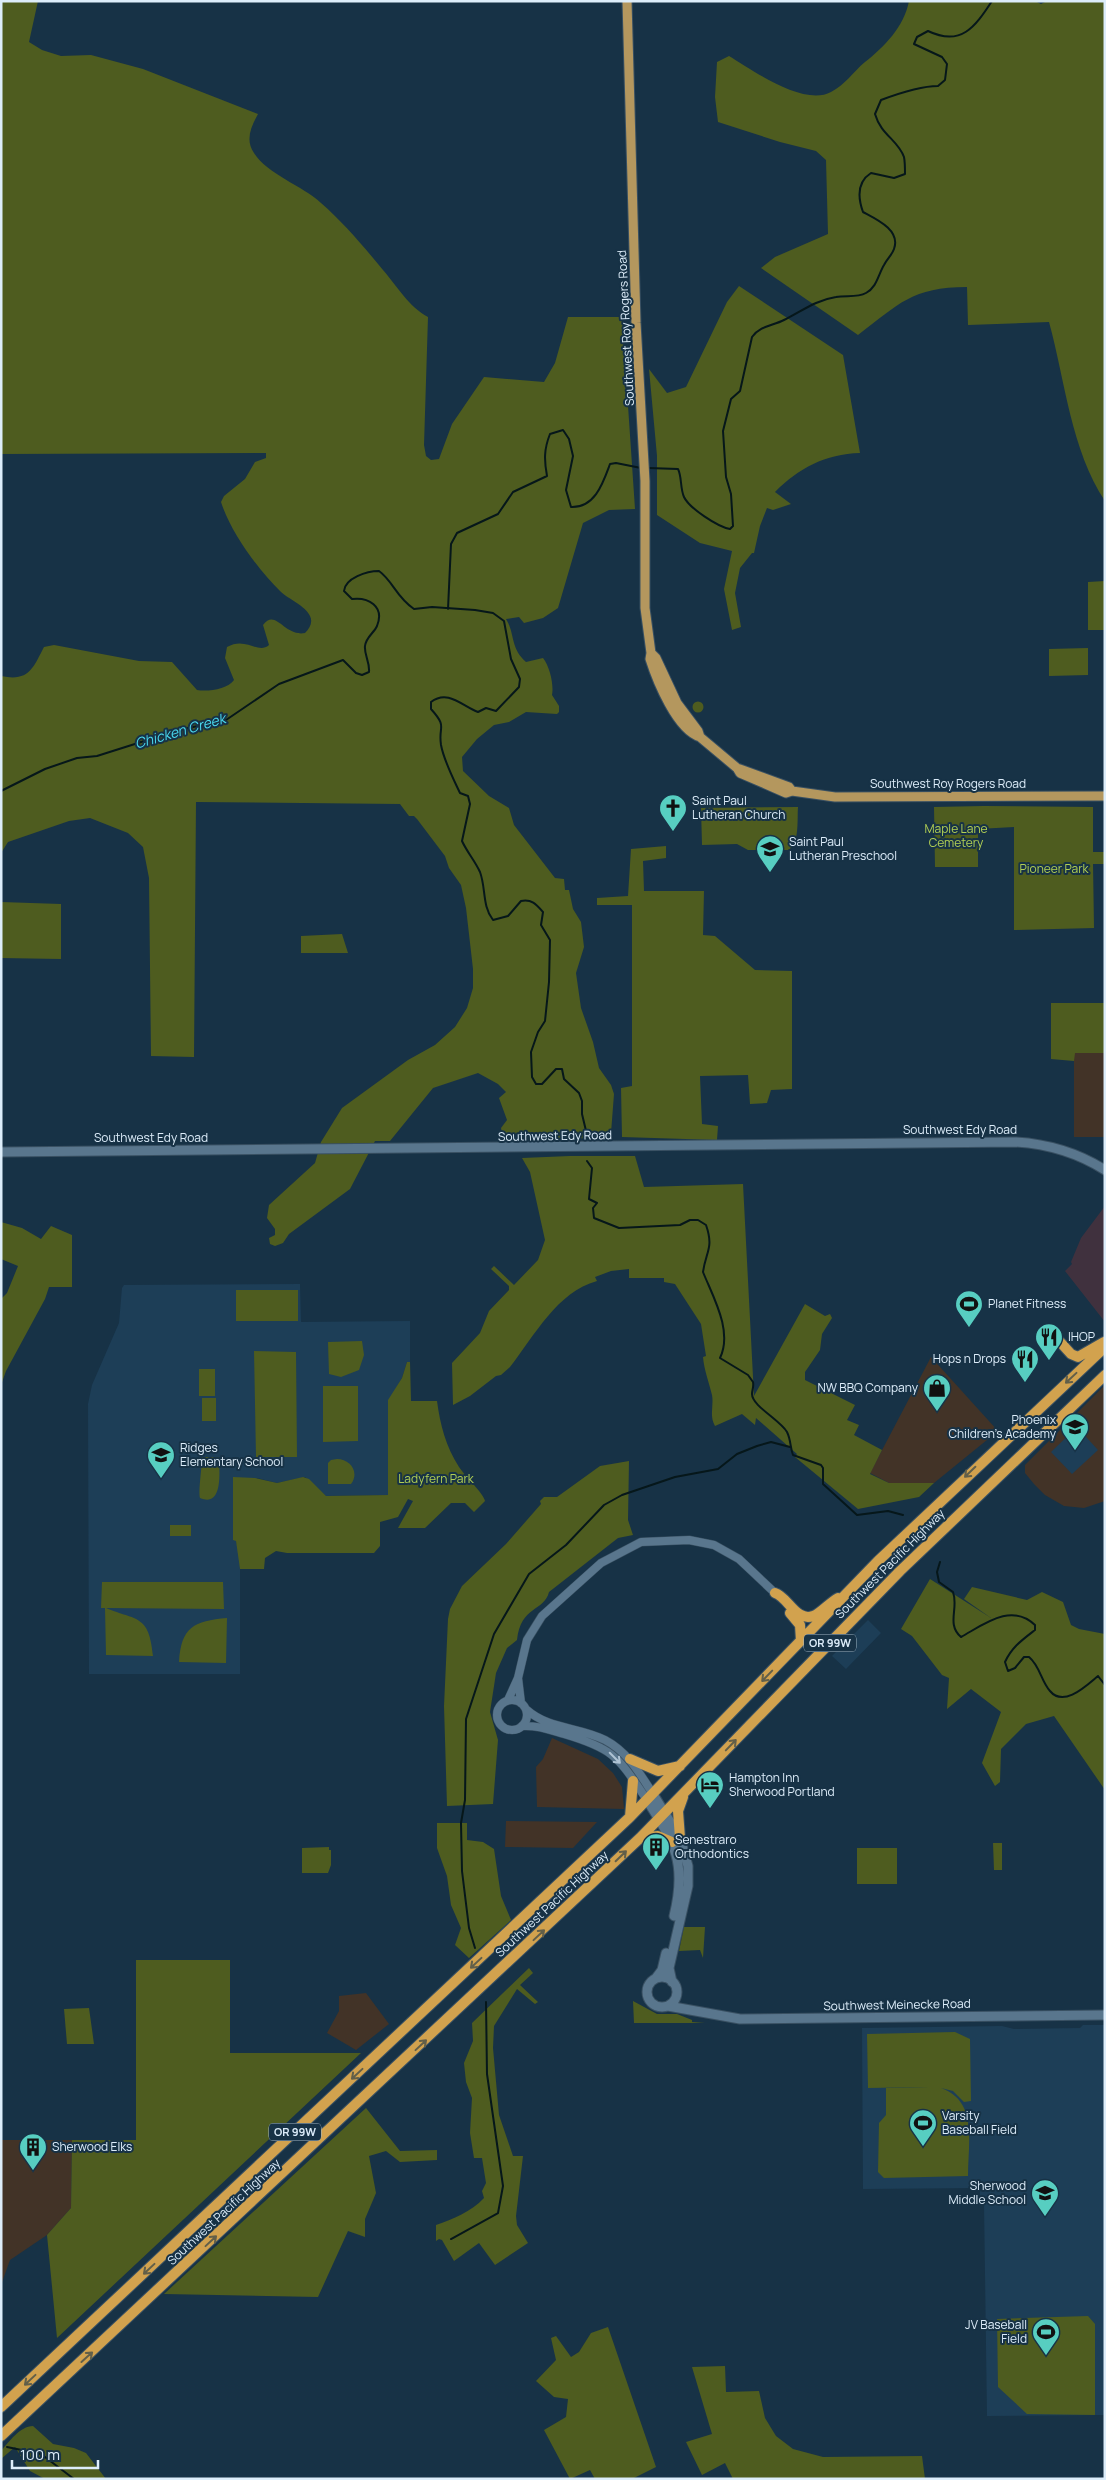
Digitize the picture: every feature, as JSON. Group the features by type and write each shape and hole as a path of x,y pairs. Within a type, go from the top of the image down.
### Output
{"highway":[{"path":"1052,1333 1067,1350 1078,1357 1105,1341"},
{"name":"Southwest Pacific Highway","path":"1,2407 630,1817 952,1489 1105,1346"},
{"name":"Southwest Pacific Highway","path":"1,2436 640,1838 907,1564 1105,1375"},
{"path":"774,1593 779,1594 798,1613 807,1617 815,1615 826,1604 847,1594"},
{"path":"774,1593 774,1597 800,1625 801,1641"},
{"path":"630,1760 658,1771 680,1765"},
{"path":"630,1817 634,1781"},
{"path":"640,1838 658,1836 676,1840 678,1811 684,1794"}],"main road":[{"name":"Southwest Roy Rogers Road","path":"627,1 636,324 645,482 645,608 651,653 656,658 677,703 698,731 700,738 738,768 740,773 786,793 792,791 835,797 1105,796"},
{"name":"Southwest Edy Road","path":"1,1152 608,1148 1016,1142 1061,1150 1105,1170"},
{"path":"650,1797 686,1856 688,1886 670,1964 674,1986 674,2000 668,2006 658,2006 648,1996 648,1986 656,1978 663,1966 680,1885 676,1840"},
{"path":"656,1978 665,1977 674,1986 690,2009"},
{"name":"Southwest Meinecke Road","path":"668,2006 690,2009 714,2016 740,2019 1105,2015"}],"street":[{"path":"650,1797 634,1781 613,1754 591,1742 542,1727 522,1726 511,1729 500,1722 499,1709 508,1700 518,1678 527,1640 542,1616 601,1563 640,1542 689,1540 714,1545 735,1556 774,1593"},
{"path":"518,1678 521,1702 526,1710 540,1720 606,1740 630,1760 650,1797"},
{"path":"508,1700 521,1702"},
{"path":"522,1726 527,1718 526,1710"}],"shaded area":[{"path":"1074,1053 1105,1053 1105,1137 1074,1137"},
{"path":"1105,1206 1105,1322 1065,1271 1072,1264 1071,1262 1081,1238"},
{"name":"Ridges Elementary School","path":"300,1284 301,1322 410,1321 410,1362 407,1362 402,1378 388,1403 388,1495 326,1496 305,1477 277,1483 257,1478 236,1540 240,1560 240,1674 89,1674 88,1404 92,1385 119,1323 122,1288 124,1285"},
{"path":"931,1357 998,1431 934,1483 889,1483 870,1473"},
{"path":"1105,1385 1105,1501 1084,1508 1064,1506 1045,1495 1034,1484 1025,1473 1025,1465"},
{"name":"Phoenix Children's Academy","path":"1077,1427 1098,1450 1072,1474 1051,1452"},
{"path":"868,1620 881,1633 846,1669 832,1656"},
{"path":"552,1738 598,1759 613,1773 622,1787 624,1809 537,1807 536,1767 543,1759"},
{"path":"506,1821 597,1822 573,1848 505,1847"},
{"path":"366,1993 389,2024 356,2050 327,2033 339,2011 339,1996"},
{"name":"Sherwood Middle School","path":"1083,2025 1105,2025 1105,2415 987,2416 984,2203 980,2203 980,2189 863,2189 862,2028 1002,2026 1014,2029 1080,2028"},
{"path":"1,2140 72,2140 71,2208 47,2235 10,2260 1,2285"}],"green space":[{"path":"1,1 38,1 29,42 42,50 61,56 91,55 143,69 258,114 249,138 254,153 267,167 313,197 346,227 409,302 428,317 424,445 426,456 431,460 439,459 452,424 484,377 544,382 555,363 568,317 622,317 635,509 609,510 583,523 558,608 543,618 524,623 519,617 506,619 515,646 521,657 526,662 543,658 548,666 551,676 552,695 559,706 559,712 557,714 526,712 509,722 494,725 477,739 462,757 463,771 489,796 509,808 514,825 555,878 564,879 565,890 569,890 573,909 581,922 584,947 576,973 581,1008 593,1042 599,1068 611,1085 614,1094 611,1133 607,1138 523,1139 513,1135 503,1139 501,1128 507,1120 499,1098 506,1092 498,1084 478,1073 433,1088 390,1141 375,1141 350,1189 289,1234 283,1243 275,1246 270,1244 269,1238 275,1235 275,1229 267,1218 269,1205 315,1163 321,1142 342,1108 408,1060 435,1045 455,1027 467,1008 473,988 473,969 466,908 461,885 449,868 445,856 417,819 414,816 409,816 400,804 196,802 194,1057 151,1056 149,878 143,847 128,833 90,818 69,821 8,842 1,853 1,676 18,677 24,675 33,667 44,647 54,645 139,661 172,662 197,690 207,691 227,686 234,680 225,658 227,647 240,643 265,648 269,645 263,625 268,621 276,621 291,631 305,633 310,627 311,620 305,609 283,594 262,572 238,538 225,514 221,502 224,496 245,479 255,462 266,458 266,453 1,454"},
{"path":"909,1 1035,1 1041,4 1047,1 1105,1 1105,501 1093,481 1084,460 1070,414 1049,322 968,325 967,287 948,288 933,290 907,299 858,335 761,268 775,257 828,234 826,160 816,151 780,142 718,122 715,97 717,62 729,56 779,85 807,95 820,95 831,92 845,82 892,36 903,19"},
{"path":"739,286 843,355 860,453 835,456 813,464 793,476 775,492 791,504 773,510 767,508 760,526 754,553 740,568 735,593 741,627 732,630 724,589 732,551 700,543 657,515 657,456 649,369 667,393 686,387 727,302"},
{"path":"1105,581 1105,630 1088,630 1088,582"},
{"path":"1088,648 1088,675 1049,676 1049,649"},
{"path":"698,701 704,707 698,713 692,707"},
{"path":"798,807 796,837 792,847 788,850 748,850 737,844 702,845 701,808"},
{"name":"Pioneer Park","path":"934,807 1093,807 1093,852 1105,852 1105,864 1093,864 1094,928 1014,930 1014,827 978,829 978,867 935,867"},
{"path":"666,846 666,858 643,861 644,891 704,891 703,935 715,936 755,970 792,971 792,1089 771,1090 767,1103 750,1104 748,1075 700,1076 702,1124 718,1126 717,1140 622,1137 621,1088 632,1086 632,905 597,905 597,898 628,896 631,849"},
{"path":"1,902 61,904 61,959 1,958"},
{"path":"342,934 348,953 301,953 301,936"},
{"path":"1051,1003 1105,1003 1105,1053 1075,1053 1074,1061 1051,1059"},
{"path":"635,1156 644,1187 743,1184 754,1396 805,1304 825,1316 830,1314 832,1318 822,1334 820,1350 805,1372 805,1380 855,1405 847,1420 859,1425 854,1435 882,1450 870,1474 889,1483 934,1483 919,1497 858,1509 795,1457 797,1454 756,1418 755,1425 742,1414 715,1426 712,1418 712,1395 703,1357 706,1356 701,1324 675,1284 664,1282 664,1278 629,1278 629,1269 611,1271 595,1277 597,1281 570,1295 548,1316 510,1367 470,1396 453,1405 452,1363 480,1333 489,1311 509,1290 509,1286 491,1269 494,1266 514,1285 538,1260 545,1240 530,1172 522,1158"},
{"path":"1,1222 22,1228 41,1239 51,1226 72,1235 72,1287 49,1287 45,1299 6,1371 1,1385 1,1299 7,1293 18,1266 1,1259"},
{"path":"236,1290 298,1290 298,1321 236,1321"},
{"path":"362,1341 364,1355 359,1370 341,1377 329,1374 328,1342"},
{"path":"254,1351 296,1352 297,1457 256,1457"},
{"name":"Ladyfern Park","path":"407,1362 410,1362 411,1401 437,1401 442,1427 450,1451 459,1467 485,1501 474,1512 465,1503 451,1503 425,1528 398,1528 413,1501 408,1499 398,1517 380,1522 380,1546 374,1553 287,1553 276,1551 265,1558 264,1569 240,1569 236,1541 233,1540 233,1477 255,1478 277,1483 303,1477 309,1479 326,1496 388,1495 388,1400 402,1378"},
{"path":"199,1369 215,1369 215,1396 199,1396"},
{"path":"323,1386 358,1386 358,1441 323,1442"},
{"path":"202,1398 216,1398 216,1421 202,1421"},
{"path":"202,1457 219,1457 217,1493 208,1500 200,1498"},
{"path":"331,1460 346,1461 352,1467 354,1479 351,1484 328,1484 328,1463"},
{"path":"629,1461 628,1520 633,1535 618,1538 549,1592 542,1603 523,1621 517,1640 507,1648 496,1673 490,1712 498,1740 493,1804 447,1806 444,1706 448,1619 450,1609 462,1586 506,1544 541,1504 540,1501 544,1497 557,1497 600,1466"},
{"path":"170,1525 191,1525 191,1536 170,1536"},
{"path":"930,1579 991,1618 964,1599 972,1587 1027,1600 1042,1592 1063,1602 1071,1625 1079,1629 1105,1634 1105,1790 1054,1716 1026,1724 1001,1749 1000,1782 995,1786 982,1763 1001,1712 971,1689 947,1709 949,1678 942,1675 912,1636 901,1629"},
{"path":"102,1582 223,1582 224,1609 106,1608 140,1621 145,1626 151,1642 153,1656 106,1655 105,1608 101,1608"},
{"path":"227,1618 226,1663 179,1662 183,1641 186,1633 191,1628 206,1621"},
{"path":"437,1823 467,1823 467,1840 483,1842 494,1849 501,1896 511,1920 469,1958 455,1945 461,1928 451,1905 447,1876 437,1848"},
{"path":"993,1843 1002,1843 1002,1870 994,1870"},
{"path":"329,1847 329,1850 331,1850 331,1865 328,1873 302,1873 302,1848"},
{"path":"857,1848 897,1848 897,1884 857,1884"},
{"path":"684,1927 705,1927 703,1958 700,1950 679,1951"},
{"path":"136,1960 230,1960 230,2053 361,2053 57,2338 47,2235 71,2208 72,2140 136,2140"},
{"path":"529,1968 533,1973 520,1985 538,2002 535,2004 517,1989 494,2026 493,2048 499,2115 513,2156 523,2156 516,2216 517,2225 528,2243 495,2265 479,2243 454,2261 442,2240 436,2241 436,2225 461,2214 479,2203 484,2198 482,2191 486,2183 482,2158 474,2158 470,2133 472,2098 466,2082 464,2063 473,2041 472,2023"},
{"path":"633,2001 657,2014 677,2014 692,2020 692,2022 705,2023 634,2023"},
{"path":"89,2008 94,2044 67,2044 64,2009"},
{"path":"955,2032 970,2039 971,2101 964,2102 953,2091 941,2088 953,2094 961,2102 966,2113 969,2137 968,2176 884,2178 878,2172 879,2123 886,2115 886,2088 929,2087 868,2088 867,2034"},
{"path":"366,2108 400,2151 437,2150 437,2160 400,2162 386,2151 369,2156 376,2193 365,2219 365,2237 348,2231 318,2297 164,2294"},
{"name":"JV Baseball Field","path":"1088,2316 1095,2324 1095,2415 1027,2414 998,2387 997,2319"},
{"path":"608,2327 656,2467 632,2479 595,2479 590,2470 570,2479 544,2430 566,2417 568,2399 554,2397 536,2381 556,2360 551,2338 556,2336 571,2357 579,2352 591,2333"},
{"path":"725,2366 726,2392 759,2391 765,2418 776,2436 793,2449 823,2457 922,2456 925,2479 733,2479 725,2463 702,2475 686,2442 712,2434 692,2367"},
{"path":"33,2426 53,2444 74,2448 86,2453 106,2479 45,2479 30,2471 15,2447 1,2459 1,2451 11,2439 24,2429"}],"waterway":[{"name":"Chicken Creek","path":"648,468 678,469 682,490 687,501 718,525 730,529 733,526 731,494 726,477 723,431 731,399 740,391 752,337 762,328 784,320 816,303 829,298 863,295 873,288 893,251 895,242 894,236 886,226 863,212 860,201 861,186 866,177 871,173 894,178 905,174 904,157 898,146 881,127 875,114 881,100 917,89 938,86 945,80 947,64 942,57 914,44 917,37 928,31 950,37 966,32 979,19 992,1"},
{"name":"Chicken Creek","path":"448,609 451,544 457,533 498,514 513,492 547,476 545,455 550,434 563,430 569,439 573,456 566,490 571,507 579,506 592,499 601,486 610,464 616,463 641,468"},
{"path":"1,791 45,769 77,758 97,756 179,730 226,720 279,684 343,660 356,673 362,675 369,672 365,646 377,626 379,613 377,608 369,601 352,599 344,591 348,582 357,576 379,571 414,609 432,607 493,613 504,621 511,659 520,679 519,687 496,711 486,708 478,712 455,700 443,697 431,702 431,709 441,723 441,745 449,769 460,793 468,796 470,804 462,841 480,872 487,909 490,915 493,920 508,916 521,901 534,903 543,912 541,925 550,940 549,982 545,1021 538,1032 531,1052 532,1077 536,1084 542,1084 556,1069 562,1069 564,1079 579,1093 587,1135"},
{"path":"587,1161 592,1168 589,1199 597,1203 593,1208 594,1218 619,1228 680,1225 690,1220 698,1220 706,1225 709,1244 703,1272 723,1326 723,1348 720,1358 748,1375 753,1382 753,1399 787,1432 793,1455 821,1465 823,1468 823,1484 857,1515 888,1511 903,1515"},
{"path":"475,1948 469,1928 462,1871 461,1823 465,1800 466,1719 494,1634 529,1574 566,1545 604,1505 622,1495 675,1477 718,1469 737,1454 757,1446 771,1442 790,1447"},
{"path":"940,1562 937,1572 939,1582 953,1592 955,1604 954,1627 961,1637 997,1618 1016,1615 1026,1618 1035,1625 1035,1630 1011,1652 1005,1662 1008,1671 1015,1668 1024,1657 1029,1657 1036,1665 1050,1691 1056,1696 1062,1697 1082,1689 1098,1676 1105,1685"},
{"path":"451,2239 498,2213 503,2186 487,2074 486,2002"},
{"path":"7,2447 41,2454 74,2479"}],"place":[{"name":"Saint Paul Lutheran Church","path":"673,832"},
{"name":"Saint Paul Lutheran Preschool","path":"770,873"},
{"name":"Planet Fitness","path":"969,1328"},
{"name":"IHOP","path":"1049,1361"},
{"name":"Hops n Drops","path":"1025,1383"},
{"name":"NW BBQ Company","path":"937,1412"},
{"name":"Phoenix Children's Academy","path":"1075,1451"},
{"name":"Ridges Elementary School","path":"161,1479"},
{"name":"Hampton Inn Sherwood Portland","path":"710,1809"},
{"name":"Senestraro Orthodontics","path":"656,1871"},
{"name":"Varsity Baseball Field","path":"923,2147"},
{"name":"Sherwood Elks","path":"33,2171"},
{"name":"Sherwood Middle School","path":"1045,2217"},
{"name":"JV Baseball Field","path":"1046,2356"}],"park label":[{"name":"Maple Lane Cemetery","path":"956,836"}]}
